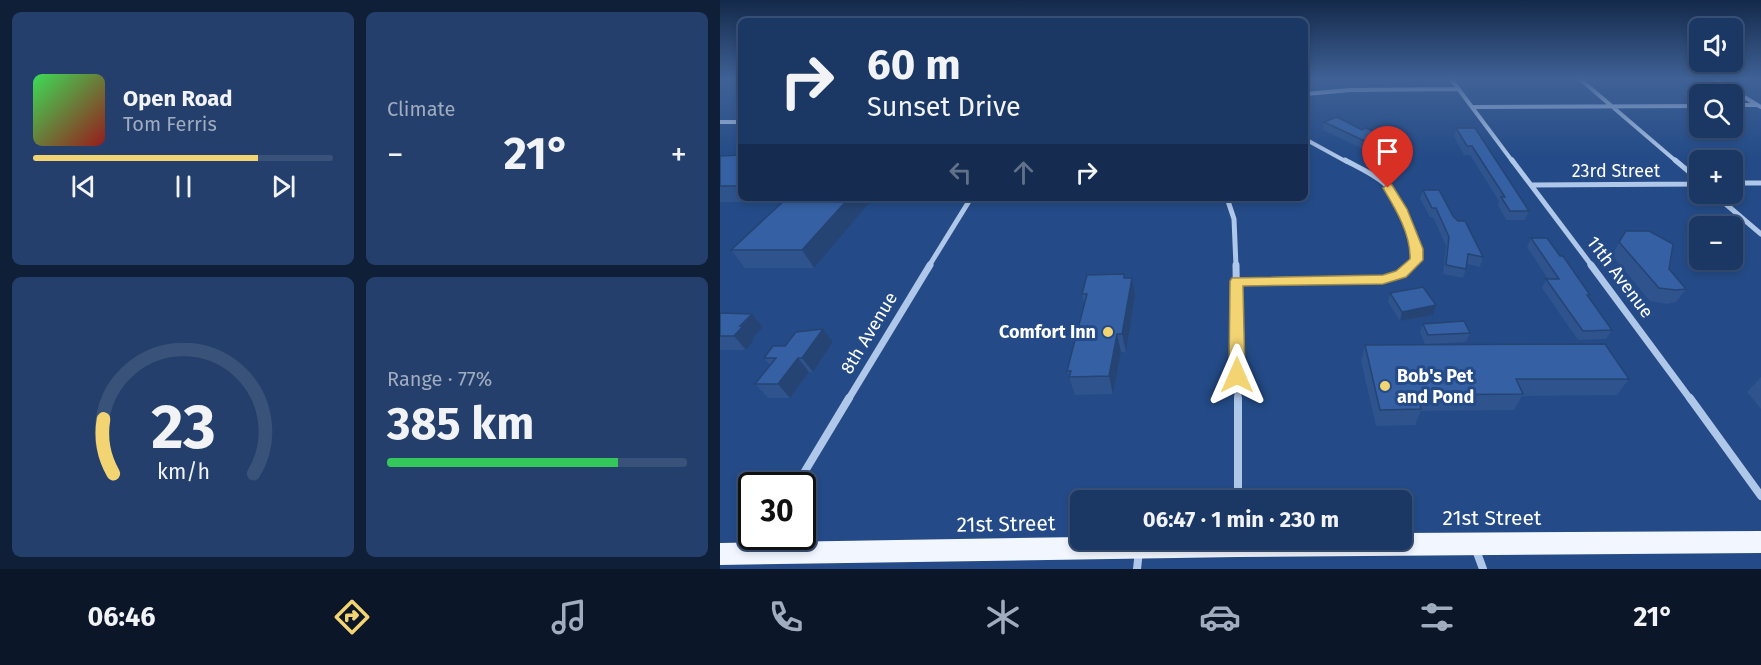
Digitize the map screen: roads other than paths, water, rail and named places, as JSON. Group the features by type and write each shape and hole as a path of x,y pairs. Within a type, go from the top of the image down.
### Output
{"main road":[{"name":"21st Street","path":"1412,544 1761,542"},
{"name":"21st Street","path":"720,554 1138,558 1191,550"}],"street":[{"path":"1613,106 1689,173"},
{"path":"1474,107 1689,106"},
{"name":"11th Avenue","path":"1474,107 1761,496"},
{"path":"720,122 738,122"},
{"path":"1236,281 1383,279 1401,274 1416,260 1416,249 1405,219 1388,188 1365,171 1308,141"},
{"name":"23rd Street","path":"1532,185 1689,183"},
{"path":"1743,183 1761,183"},
{"name":"8th Avenue","path":"804,472 968,201"},
{"path":"1228,201 1234,219 1238,490"},
{"path":"1726,204 1761,234"},
{"path":"1474,544 1482,569"}],"place":[{"name":"Comfort Inn","path":"1108,332"},
{"name":"Bob's Pet and Pond","path":"1385,386"}]}
